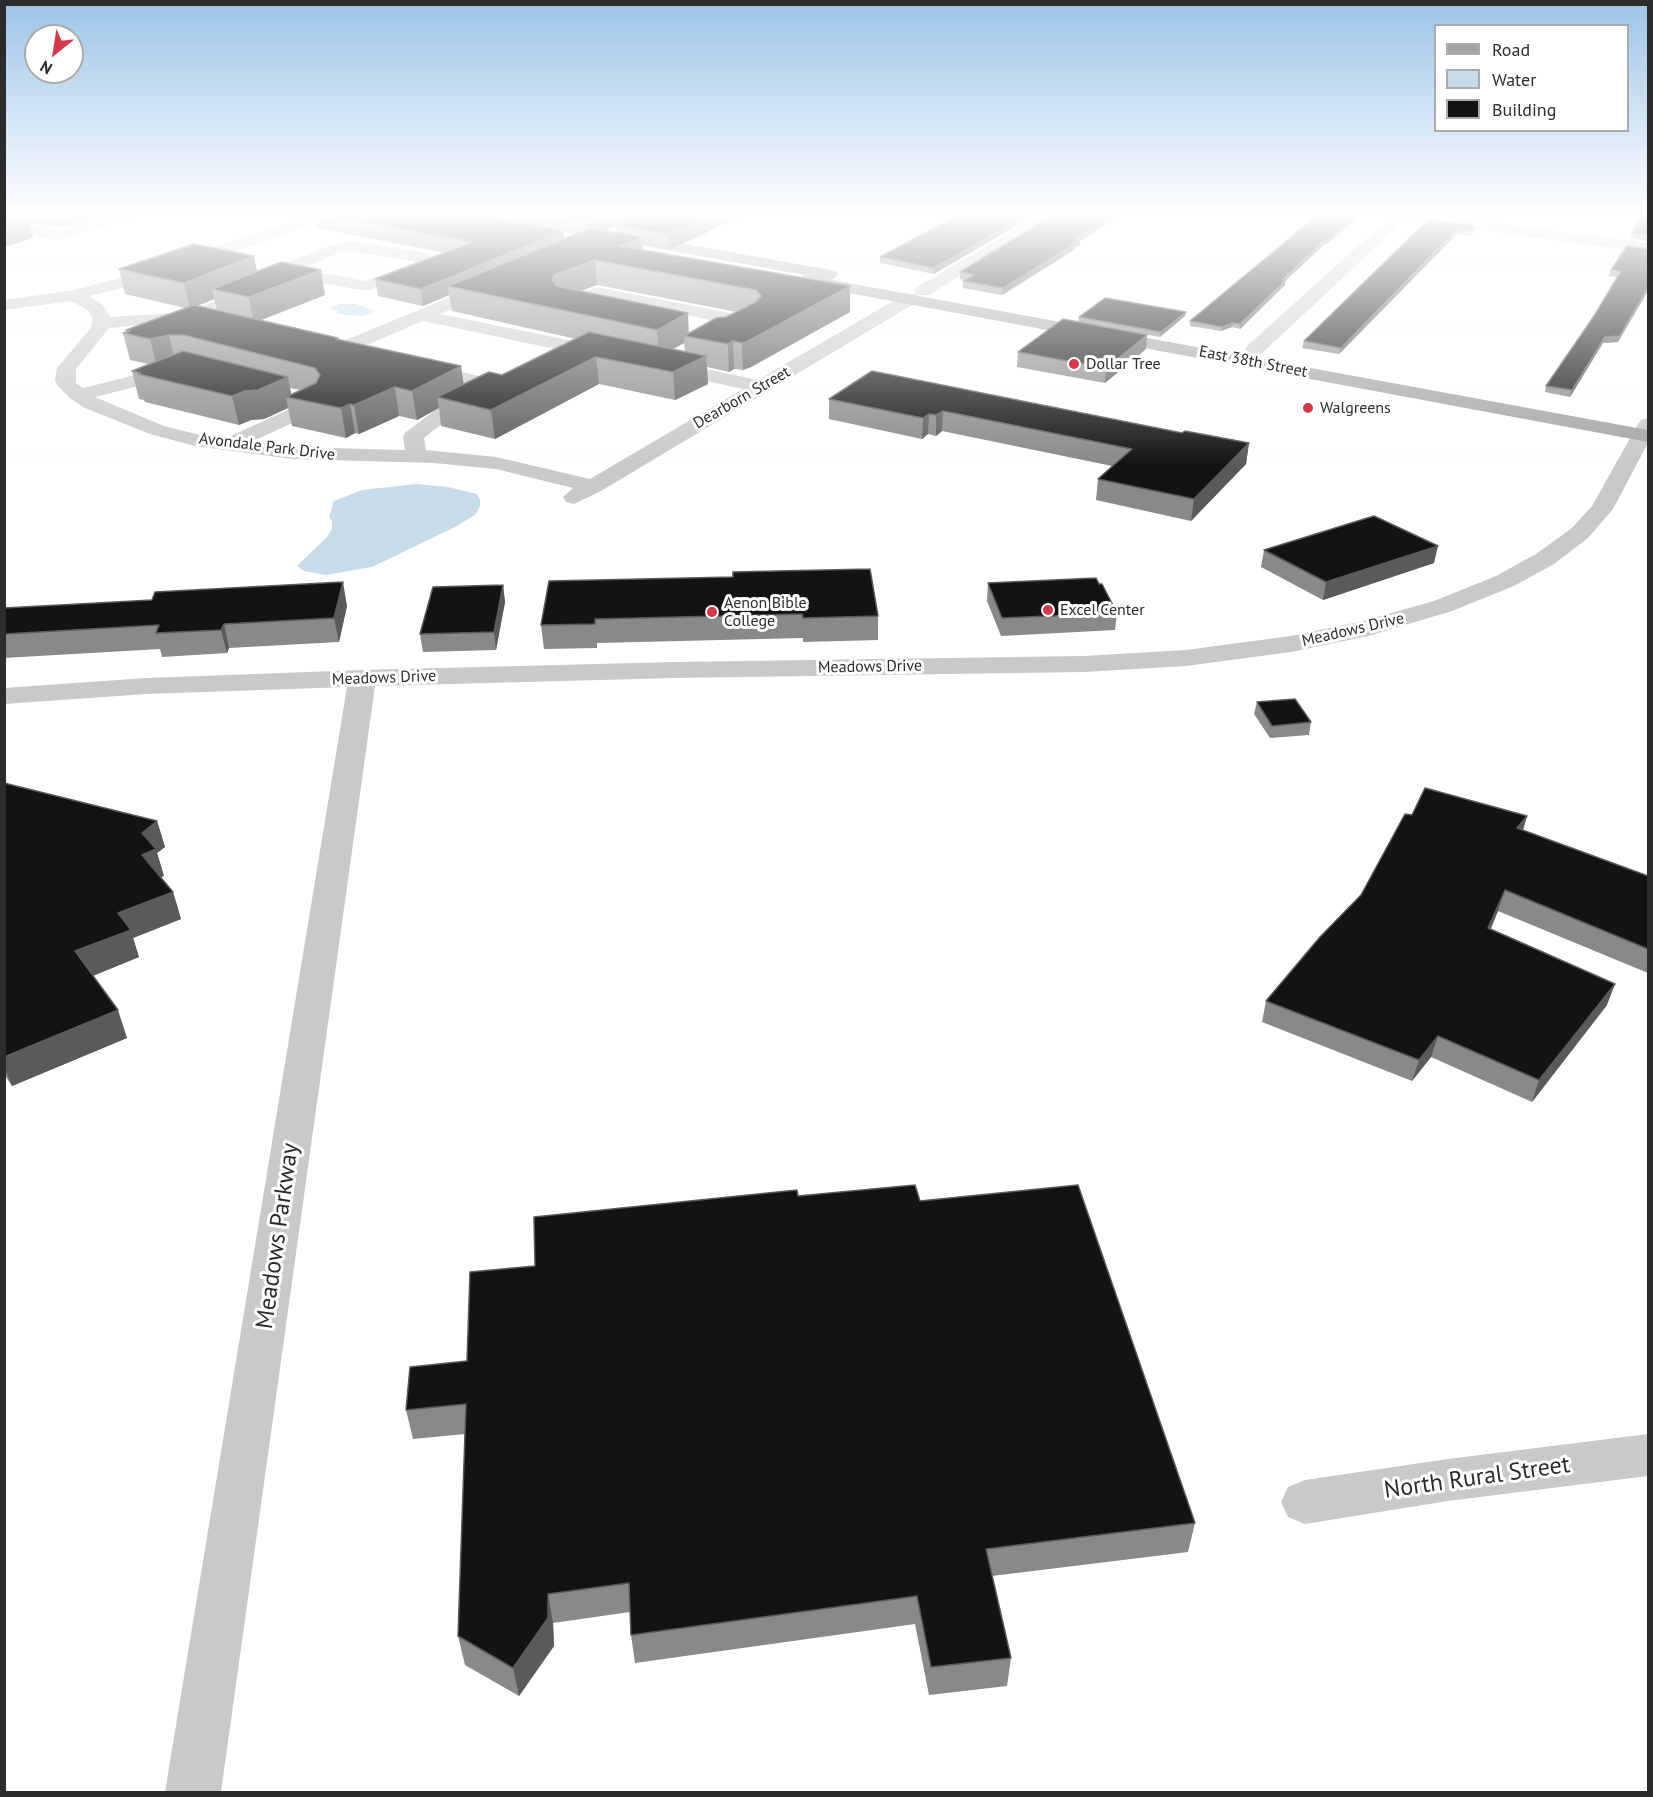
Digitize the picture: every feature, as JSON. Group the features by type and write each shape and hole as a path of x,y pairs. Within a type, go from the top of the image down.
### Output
{"main road":[{"name":"East 38th Street","path":"933,298 1647,429"},
{"name":"East 38th Street","path":"935,298 1254,350 1647,429"}],"street":[{"path":"4,305 54,298"},
{"path":"79,298 96,308 101,314 102,322 99,330 67,368 65,380 78,395 176,370 201,373"},
{"path":"190,317 238,298"},
{"path":"338,350 462,298"},
{"path":"582,298 565,306 599,313"},
{"path":"631,298 750,322 719,338 714,337"},
{"name":"Dearborn Street","path":"572,498 912,298"},
{"path":"1254,350 1310,298"},
{"path":"422,315 630,359"},
{"path":"102,322 190,317 223,324"},
{"path":"315,345 373,358"},
{"path":"548,362 577,348"},
{"path":"682,354 656,364 762,387"},
{"path":"396,363 498,386"},
{"path":"417,457 413,436 420,429 441,415 518,377"},
{"path":"228,445 312,407 313,402 278,392"},
{"name":"Avondale Park Drive","path":"78,395 92,404 157,430 228,445 317,455 417,457 496,463 593,486"},
{"name":"Meadows Drive","path":"4,696 135,687 362,678 1084,664 1208,656 1321,639 1386,624 1443,606 1505,581 1545,559 1580,533 1602,509 1647,429"},
{"name":"Meadows Parkway","path":"193,1792 362,678"},
{"name":"North Rural Street","path":"1305,1502 1448,1480 1648,1455"}],"water":[{"path":"339,304 356,304 375,311 364,316 346,315 336,313 338,311 329,308"},
{"path":"416,484 448,487 477,494 480,506 476,514 457,526 372,567 326,575 304,571 297,566 327,537 332,529 332,521 329,517 334,501 362,490"}],"building":[{"path":"504,298 614,298 688,313 657,330"},
{"path":"759,298 828,298 742,343 733,341 728,344 684,336 716,318 726,317 756,302"},
{"path":"1105,298 1186,312 1161,332 1079,317"},
{"path":"1218,298 1267,298 1240,324 1233,323 1222,327 1190,321"},
{"path":"1348,298 1390,298 1341,348 1304,341"},
{"path":"1605,298 1642,298 1620,336 1605,337 1572,390 1546,386"},
{"path":"194,305 461,366 412,391 395,387 354,405 350,404 341,408 286,397 316,383 320,375 315,368 184,335 150,339 123,333"},
{"path":"1063,319 1147,335 1106,368 1018,352"},
{"path":"589,332 706,356 673,372 596,357 491,410 437,397 489,372 502,375"},
{"path":"183,351 288,377 258,390 245,391 232,396 132,371"},
{"path":"872,371 1182,433 1185,431 1249,443 1194,499 1098,479 1132,449 943,411 923,418 829,399"},
{"path":"1374,516 1438,546 1326,582 1264,550"},
{"path":"870,569 878,616 803,618 802,614 595,619 595,624 541,625 549,581 733,577 733,572"},
{"path":"1096,578 1099,584 1102,584 1117,613 1002,618 988,583"},
{"path":"343,582 334,618 224,624 221,630 156,633 159,625 4,634 4,608 152,600 155,592"},
{"path":"503,585 494,632 420,634 433,587"},
{"path":"1295,699 1311,722 1272,726 1257,702"},
{"path":"4,783 157,821 142,833 156,849 142,855 173,892 118,913 131,930 75,951 118,1010 4,1057"},
{"path":"1425,788 1527,816 1517,828 1648,876 1648,949 1505,890 1488,928 1615,984 1539,1080 1438,1036 1419,1060 1266,1001 1320,937 1361,895 1405,814 1412,815"},
{"path":"915,1185 920,1201 1078,1185 1195,1523 986,1549 1011,1658 931,1667 917,1596 631,1635 629,1583 548,1594 548,1618 513,1668 458,1636 466,1404 406,1410 410,1367 467,1361 470,1272 535,1266 534,1217 797,1190 798,1196"}],"place":[{"name":"Dollar Tree","path":"1074,364"},
{"name":"Walgreens","path":"1308,408"},
{"name":"Excel Center","path":"1048,610"},
{"name":"Aenon Bible College","path":"712,612"}]}
